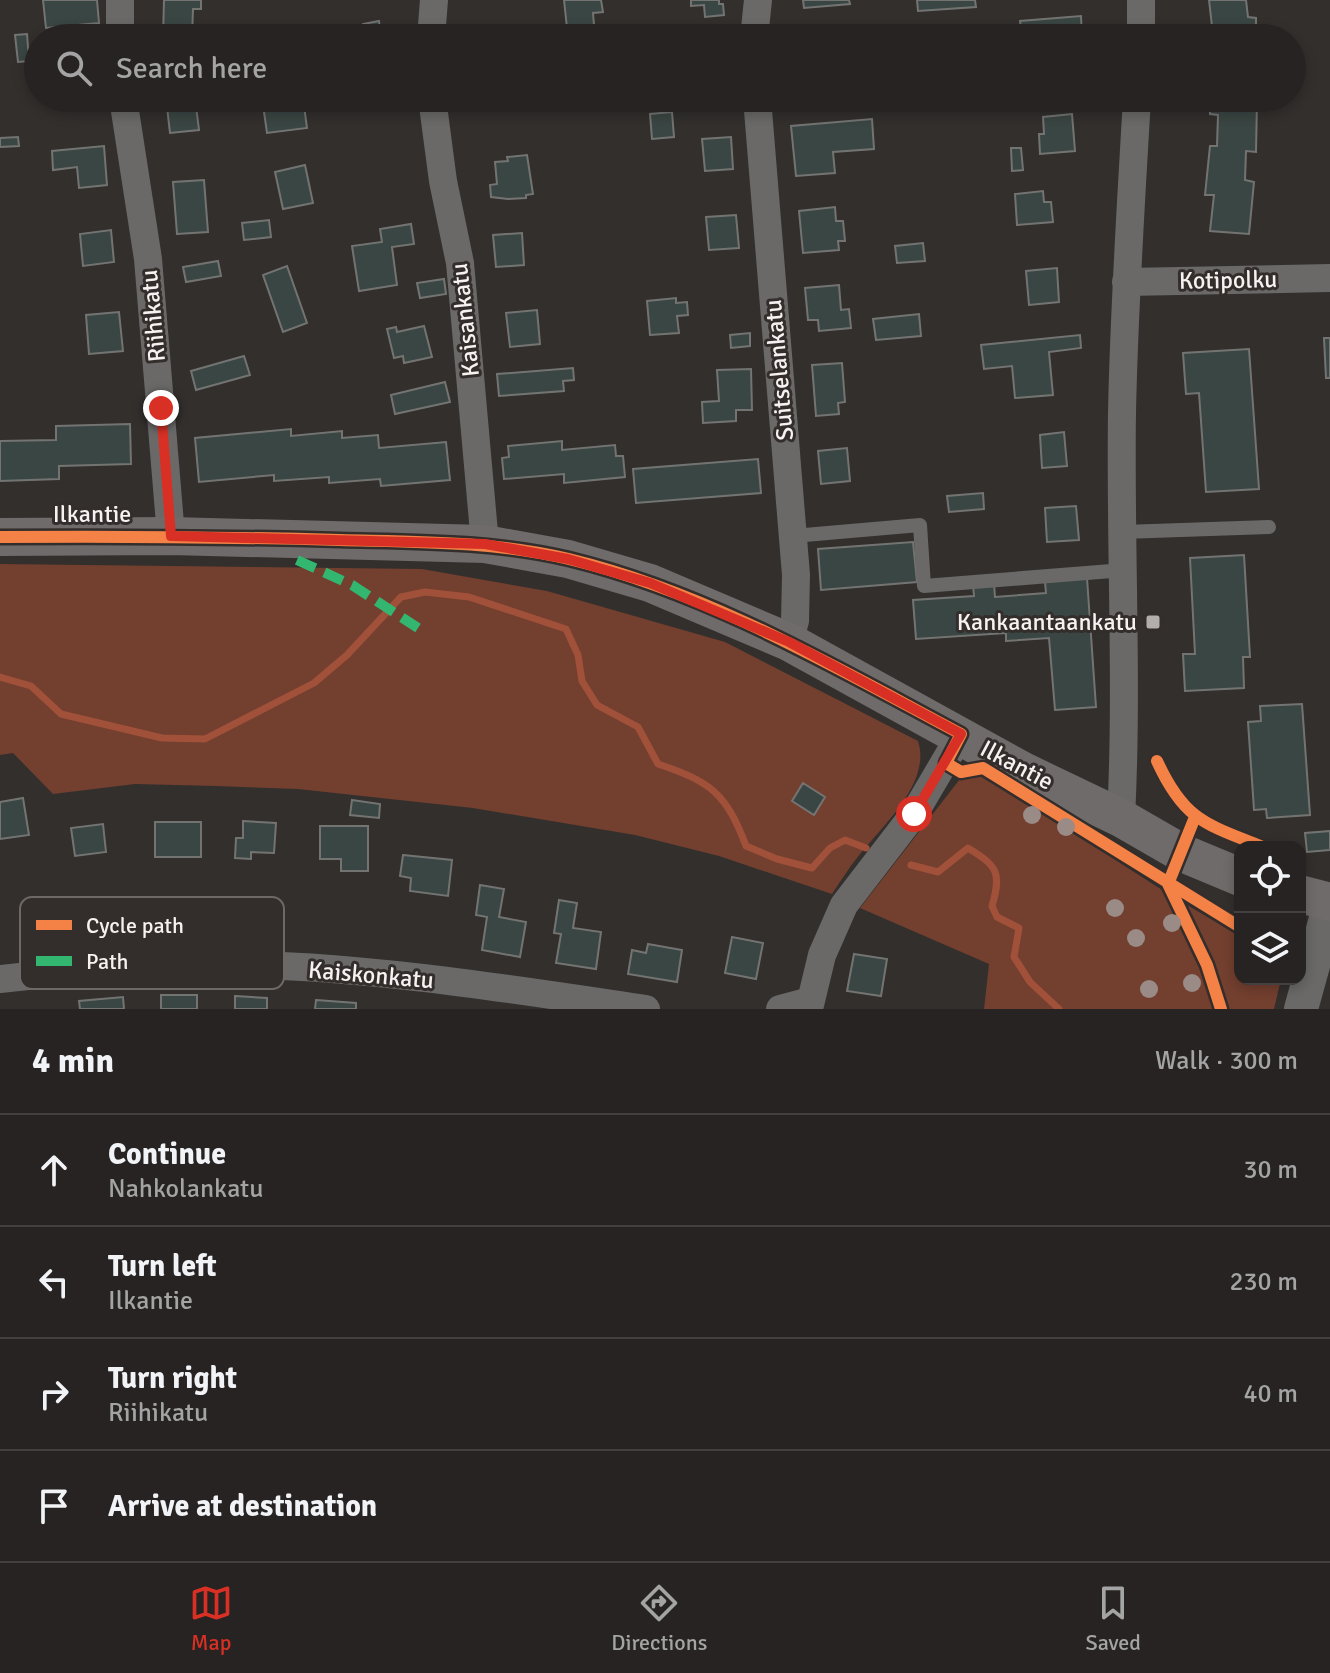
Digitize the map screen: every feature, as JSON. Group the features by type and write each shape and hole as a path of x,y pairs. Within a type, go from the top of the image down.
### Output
{"main road":[{"name":"Ilkantie","path":"0,537 171,536 485,544 568,559 650,583 789,642 961,734 1023,771 1121,818 1180,852 1234,874"},
{"path":"1306,896 1330,903"}],"street":[{"path":"120,0 120,24"},
{"path":"432,24 434,0"},
{"path":"755,24 758,0"},
{"path":"1141,0 1141,24"},
{"name":"Riihikatu","path":"125,112 148,259 171,536"},
{"name":"Kaisankatu","path":"434,112 443,181 460,263 485,544"},
{"name":"Suitselankatu","path":"758,112 796,575 795,621 789,642"},
{"path":"1121,818 1124,758 1122,413 1136,112"},
{"name":"Kotipolku","path":"1126,282 1330,278"},
{"path":"780,1009 810,1005 822,955 844,905 914,814 961,734"},
{"path":"1301,1009 1330,903"},
{"name":"Kaiskonkatu","path":"284,968 379,973 646,1009"},
{"name":"Kaiskonkatu","path":"0,979 20,977"}],"lane":[{"path":"793,536 920,525 924,586 1124,570"},
{"path":"1123,532 1269,527"}],"shaded area":[{"path":"0,564 422,569 547,591 725,642 918,741 918,773 902,804 832,894 719,856 635,835 473,808 298,789 216,786 135,784 53,794 13,753 0,755"},
{"path":"982,774 1234,932 1234,985 1280,985 1274,1009 984,1009 989,964 860,908 963,775"}],"building":[{"path":"43,0 97,0 99,23 46,24"},
{"path":"164,0 201,0 201,9 193,9 192,24 163,24"},
{"path":"564,0 601,0 603,12 593,13 594,24 567,24"},
{"path":"691,0 719,0 719,4 723,4 724,15 705,17 704,5 691,6"},
{"path":"803,0 849,0 850,4 804,8"},
{"path":"917,0 975,0 976,7 918,11"},
{"path":"1209,0 1246,0 1248,17 1256,18 1256,24 1212,24"},
{"path":"1081,16 1081,24 1020,24 1020,21"},
{"path":"24,34 24,61 18,62 15,35"},
{"path":"168,112 197,112 199,130 170,133"},
{"path":"264,112 305,112 307,128 267,133"},
{"path":"672,112 674,137 652,139 650,114"},
{"path":"1257,112 1256,152 1246,151 1245,180 1254,182 1249,234 1210,231 1214,195 1205,195 1210,146 1217,146 1218,115 1210,114"},
{"path":"1072,114 1075,151 1040,154 1039,134 1044,134 1043,117"},
{"path":"872,119 874,149 833,152 835,173 796,176 791,126"},
{"path":"18,137 19,146 0,147 0,138"},
{"path":"731,137 733,169 705,171 702,139"},
{"path":"104,146 107,185 79,188 77,167 53,170 52,151"},
{"path":"1011,148 1021,148 1023,170 1012,171"},
{"path":"527,155 533,194 526,195 526,198 491,197 490,185 497,184 495,162"},
{"path":"305,165 313,203 283,209 275,172"},
{"path":"204,180 208,232 177,234 173,182"},
{"path":"1043,191 1044,202 1051,202 1053,222 1017,225 1015,194"},
{"path":"835,207 836,221 843,221 845,241 838,241 839,250 803,253 799,211"},
{"path":"736,215 739,248 709,250 706,217"},
{"path":"269,220 271,237 244,240 242,223"},
{"path":"411,224 414,244 392,247 397,285 359,291 352,246 382,242 380,229"},
{"path":"111,230 114,262 83,266 80,234"},
{"path":"522,233 524,265 496,267 493,235"},
{"path":"923,243 925,261 897,263 895,246"},
{"path":"218,261 221,276 186,282 183,267"},
{"path":"287,266 307,323 283,332 263,275"},
{"path":"1057,268 1059,302 1029,305 1026,271"},
{"path":"444,279 446,294 420,298 417,283"},
{"path":"839,285 841,310 849,309 851,328 819,331 818,320 808,320 805,288"},
{"path":"676,298 676,303 687,302 688,315 677,316 679,333 650,335 647,301"},
{"path":"537,310 540,344 510,347 506,313"},
{"path":"119,312 123,351 89,354 86,315"},
{"path":"919,314 921,336 876,340 873,319"},
{"path":"424,326 432,357 404,363 403,356 394,358 387,329 396,327 397,332"},
{"path":"750,333 750,346 731,348 730,335"},
{"path":"1080,335 1081,348 1049,352 1053,395 1015,398 1012,366 984,369 981,345"},
{"path":"1324,338 1330,338 1330,378 1326,378"},
{"path":"1249,349 1259,489 1206,492 1199,393 1186,394 1183,353"},
{"path":"244,356 250,375 196,390 191,371"},
{"path":"842,363 845,402 838,403 839,414 816,416 812,365"},
{"path":"573,368 574,380 563,381 564,391 499,396 497,374"},
{"path":"751,369 752,410 736,410 736,421 703,423 702,402 719,401 717,370"},
{"path":"445,382 450,402 395,414 391,395"},
{"path":"130,424 131,464 59,466 59,479 0,481 0,441 56,440 56,426"},
{"path":"291,429 291,436 342,431 342,438 378,435 379,448 446,442 450,480 381,486 380,479 329,483 329,477 274,481 274,475 199,482 195,438"},
{"path":"1064,432 1067,466 1042,468 1040,435"},
{"path":"562,441 562,450 615,445 616,456 623,456 625,477 564,483 564,474 504,479 502,458 509,457 508,446"},
{"path":"847,448 850,481 821,484 818,451"},
{"path":"758,459 761,493 636,503 633,469"},
{"path":"983,493 984,509 949,512 947,496"},
{"path":"1076,506 1079,540 1047,542 1045,508"},
{"path":"913,542 917,582 821,590 818,549"},
{"path":"1244,555 1250,657 1243,657 1244,688 1185,691 1183,654 1195,654 1190,558"},
{"path":"1087,578 1096,707 1055,710 1049,638 1006,641 1006,633 916,639 913,600 974,596 973,585 994,583 995,597 1046,593 1045,582"},
{"path":"1302,704 1310,815 1267,818 1266,809 1254,810 1248,722 1261,721 1260,706"},
{"path":"803,783 825,797 814,815 792,801"},
{"path":"23,798 29,835 0,839 0,802"},
{"path":"352,800 380,804 379,818 350,815"},
{"path":"243,821 276,823 274,853 251,852 251,859 235,858 236,838 243,838"},
{"path":"155,822 201,822 201,857 155,857"},
{"path":"103,824 106,852 75,856 71,828"},
{"path":"320,826 368,826 368,871 341,871 341,859 320,859"},
{"path":"1330,831 1330,850 1307,852 1305,833"},
{"path":"403,855 452,860 448,896 410,891 411,878 400,876"},
{"path":"480,885 504,889 499,917 526,922 520,957 482,950 487,917 476,915"},
{"path":"559,900 577,903 573,928 601,932 596,969 556,963 561,934 554,933"},
{"path":"732,937 763,943 756,979 725,973"},
{"path":"648,944 682,950 677,982 628,974 632,950 646,953"},
{"path":"854,954 887,959 881,996 847,991"},
{"path":"161,995 197,995 197,1009 161,1009"},
{"path":"235,996 267,998 267,1009 235,1009"},
{"path":"123,997 124,1009 80,1009 79,1001"},
{"path":"316,1000 356,1003 356,1009 315,1009"}],"waterway":[{"path":"0,677 31,686 61,714 162,738 205,739 314,683 347,655 401,597 425,592 469,597 566,629 578,655 582,681 597,705 638,727 658,764 691,777 714,792 731,813 746,846 777,859 812,868 830,848 845,840 866,848"},
{"path":"911,865 938,872 968,848 991,865 997,885 992,906 997,917 1019,928 1014,957 1030,982 1059,1009"}],"marked path":[{"path":"297,560 352,585 418,628"}],"cycle path":[{"path":"0,537 212,537 455,544 540,553 621,574 672,591 770,634 961,734 946,763 961,772 983,768 1234,923"},
{"path":"1157,761 1177,796 1198,818 1248,841"},
{"path":"1195,817 1168,884 1207,965 1221,1009"}],"place":[{"name":"Kankaantaankatu","path":"1153,622"}],"route":[{"path":"161,408 171,536 485,544 568,559 650,583 789,642 961,734 914,814"}]}
